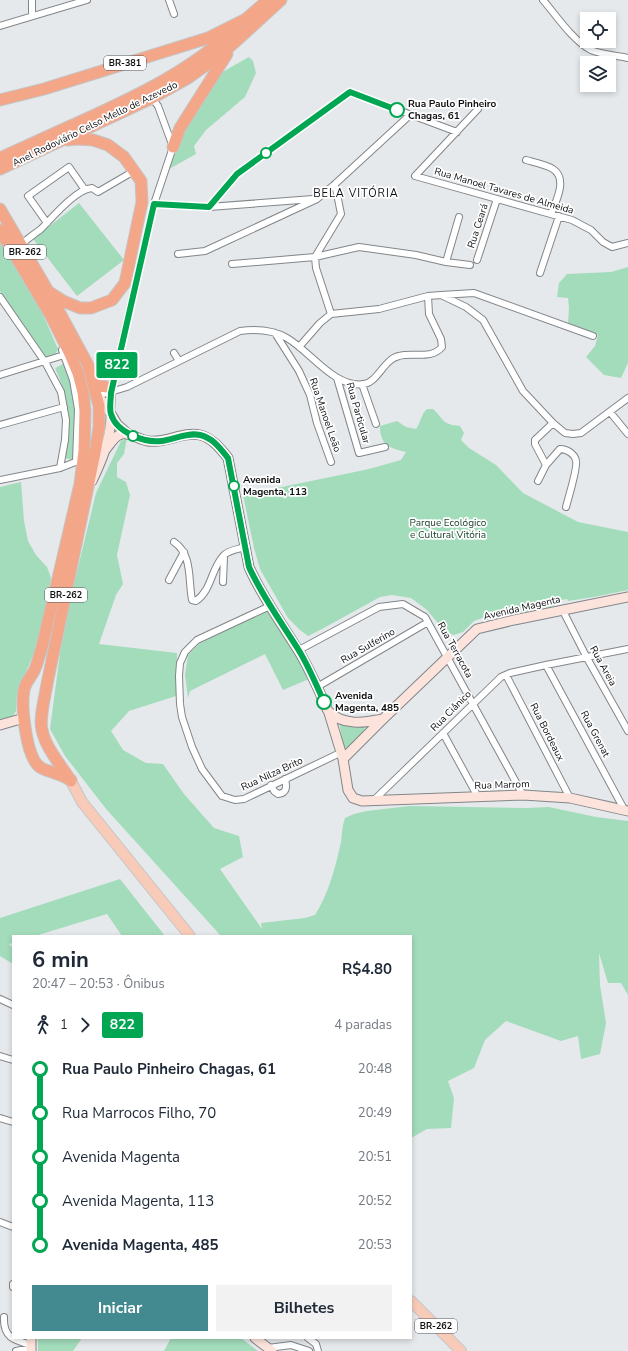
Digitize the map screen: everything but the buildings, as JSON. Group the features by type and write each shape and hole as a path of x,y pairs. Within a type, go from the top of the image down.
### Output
{"highway":[{"name":"BR-381","path":"0,100 44,89 208,38 246,19 268,0"},
{"name":"Anel Rodoviário Celso Mello de Azevedo","path":"0,170 152,98 188,78 234,43 281,0"},
{"path":"0,158 140,94 190,65 225,39 246,19"},
{"path":"173,147 180,128 234,43"},
{"path":"48,291 63,301 80,308 91,308 112,300 125,283 142,202 141,181 124,157 108,145 93,140 61,140"},
{"name":"BR-262","path":"2,211 88,365 99,406 99,427 96,448 46,692 41,729 46,744 72,781"},
{"name":"BR-262","path":"0,230 51,316 70,354 78,372 85,411 80,484 42,647 35,669 24,688 24,718 30,751 34,762 39,767 72,781"},
{"path":"94,385 111,386"},
{"path":"81,457 90,422 91,400 97,396"},
{"path":"30,751 37,752 42,750 46,744"}],"main road":[{"name":"BR-262","path":"72,781 82,802 189,935"},
{"name":"BR-262","path":"412,1302 461,1351"}],"street":[{"path":"32,0 32,16"},
{"path":"0,26 87,0"},
{"path":"170,0 174,14"},
{"path":"543,0 572,35 584,46 593,51 628,58"},
{"path":"209,207 237,174 350,92 457,132 478,109"},
{"path":"88,491 106,449 111,423 111,386 154,204 173,147 158,106 152,98"},
{"path":"178,254 205,251 317,199 410,115"},
{"name":"Rua Manoel Tavares de Almeida","path":"457,132 415,176 572,220 591,230 612,247 628,243"},
{"path":"526,160 553,169 558,175 560,183 559,190 551,214"},
{"path":"47,223 28,196 69,166 85,190"},
{"path":"21,244 47,223 67,202 85,190 92,188 98,192 134,171"},
{"path":"331,314 316,268 316,257 341,214 335,184"},
{"path":"154,204 209,207 317,199"},
{"name":"Rua Ceará","path":"477,260 497,199"},
{"path":"540,273 558,216"},
{"path":"446,262 459,218"},
{"path":"232,264 316,257 359,247 416,255 446,262 470,264"},
{"path":"299,347 320,323 331,314 379,309 428,296 474,292 593,336"},
{"path":"442,295 466,307 483,320 523,391 553,423 565,433 581,433 628,398"},
{"path":"128,434 117,424 97,396 111,386 127,387 240,331 253,330 275,333 287,338 337,378 346,383 366,384 388,362 397,356 428,354 439,350 442,346 441,339 429,314 428,296"},
{"path":"0,297 45,362 61,392 66,420 65,440 60,468"},
{"path":"0,480 60,468 81,457 78,409 73,380 51,316"},
{"name":"Rua Manoel Leão","path":"275,333 299,371 310,395 317,423 331,462"},
{"path":"174,353 179,361"},
{"path":"0,376 64,355"},
{"name":"Rua Particular","path":"337,378 359,453 385,448"},
{"path":"362,384 376,424"},
{"path":"0,425 64,407"},
{"path":"610,412 628,434"},
{"path":"546,465 536,444 536,440 553,423"},
{"path":"106,449 117,436 121,434 128,434 154,442 161,442 187,435 198,434 209,438 220,447 228,458 245,547 252,573 282,626 299,650 328,711 343,755"},
{"path":"538,481 546,465 560,449 564,449 569,452 577,463 566,507"},
{"path":"174,542 180,546 184,552 190,574 190,591 192,600 196,601 202,597 224,555 231,551 245,547"},
{"path":"169,580 184,552"},
{"path":"223,582 224,555"},
{"name":"Avenida Magenta","path":"343,755 371,731 477,629 562,609 628,597"},
{"name":"Rua Terracota","path":"299,650 378,607 403,604 425,617 474,703 523,795"},
{"name":"Rua Nilza Brito","path":"270,606 197,640 185,652 180,663 180,704 182,717 198,762 222,796 235,800 244,799 271,785 343,755"},
{"name":"Rua Areia","path":"562,609 587,658 628,731"},
{"name":"Rua Sulferino","path":"317,687 428,622"},
{"name":"Rua Ciânico","path":"374,800 501,677 546,665 628,649"},
{"name":"Rua Grenat","path":"546,665 627,811"},
{"name":"Rua Bordeaux","path":"506,675 570,798"},
{"path":"174,712 180,704"},
{"path":"328,711 334,717 349,721 368,722 383,719"},
{"path":"0,725 24,718"},
{"path":"368,722 371,731"},
{"path":"444,733 478,797"},
{"name":"Rua Marrom","path":"343,755 348,790 352,798 362,801 523,795 570,798 627,811"},
{"path":"271,785 274,791 278,794 283,793 286,791 285,779"},
{"path":"0,999 12,1004"},
{"path":"0,1056 12,1060"},
{"path":"0,1118 12,1122"},
{"path":"0,1222 12,1227"},
{"path":"4,1316 3,1326 12,1338"},
{"path":"13,1339 18,1342 31,1345"},
{"path":"257,1339 270,1349 291,1345 309,1351"},
{"path":"309,1339 316,1344 318,1351"},
{"path":"316,1344 318,1339"},
{"path":"16,1351 31,1345"}],"green space":[{"path":"249,57 253,61 256,73 245,97 206,130 194,146 196,154 169,169 183,131 219,74"},
{"path":"79,203 124,260 77,296 33,239"},
{"path":"0,240 41,310 58,349 54,357 46,357 0,291"},
{"path":"628,267 628,363 621,378 604,375 586,357 595,346 598,335 568,324 568,298 557,297 559,283 567,274 611,272"},
{"path":"63,364 70,382 76,409 73,460 65,458 69,422 67,401 55,368"},
{"name":"Parque Ecológico e Cultural Vitória","path":"427,409 433,409 446,423 460,426 464,433 461,440 469,448 496,465 523,493 578,522 628,532 628,590 568,601 567,599 561,600 561,603 556,605 532,611 513,613 511,609 502,611 502,613 494,616 490,615 474,621 463,632 454,635 446,633 427,610 411,598 392,595 380,597 308,636 300,630 288,618 260,569 243,495 369,469 401,460 406,452 390,447 384,442 380,432 380,426 397,421 406,427 416,429 423,413"},
{"path":"127,438 124,454 117,463 117,477 126,482 130,495 117,555 123,584 116,595 99,644 177,653 176,696 129,711 111,731 123,750 146,763 163,764 184,794 214,828 239,836 243,857 220,869 262,929 261,923 305,918 315,915 324,899 334,870 345,818 354,814 410,806 549,807 596,817 628,821 628,995 621,983 608,983 599,953 600,985 606,1023 600,1054 581,1059 578,1036 561,1041 506,1021 485,1040 474,1068 448,1081 454,1098 451,1128 427,1129 412,1137 412,935 220,935 107,810 65,756 50,729 61,646 96,493 121,441"},
{"path":"21,482 24,521 28,541 36,555 47,567 51,578 45,612 34,653 17,693 16,711 12,718 0,721 0,487"},
{"path":"271,609 309,679 283,690 265,654 190,691 188,698 185,675 188,655 200,643"},
{"path":"339,722 364,727 365,730 349,747 344,748"},
{"path":"120,879 164,935 121,935 107,914 38,935 12,935 12,943 9,944 12,947 12,963 0,956 0,918"},
{"path":"38,1339 81,1339 73,1351 38,1351"},
{"path":"170,1339 242,1339 258,1351 164,1351"}],"bus line":[{"name":"822","path":"324,702 299,650 282,626 249,567 228,458 220,447 209,438 198,434 187,435 161,442 147,441 128,434 115,422 111,414 111,393 154,204 209,207 237,174 350,92 397,110"}],"place":[{"name":"Rua Paulo Pinheiro Chagas, 61","path":"397,110"},
{"name":"Avenida Magenta, 113","path":"234,486"},
{"name":"Avenida Magenta, 485","path":"324,702"}],"district":[{"name":"BELA VITÓRIA","path":"356,193"}]}
